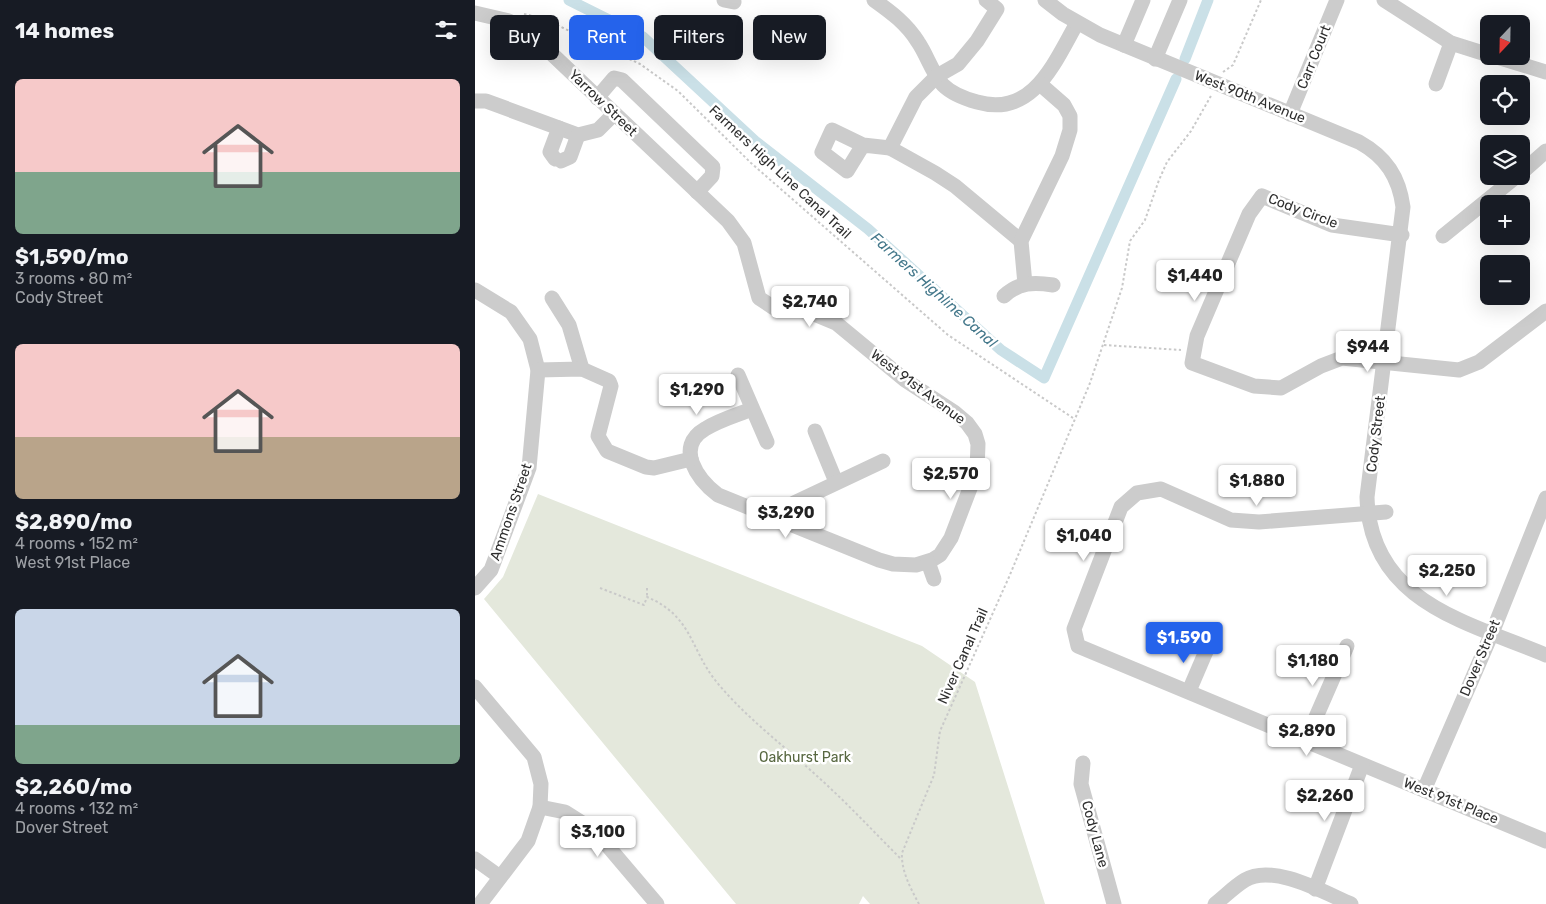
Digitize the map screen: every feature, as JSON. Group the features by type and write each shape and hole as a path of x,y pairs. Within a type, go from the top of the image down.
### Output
{"street":[{"path":"874,0 902,20 919,42 944,86 954,93 987,105 1004,106 1015,102 1040,84 1077,23"},
{"path":"890,148 916,97 937,76 958,64 977,41 997,10 986,0"},
{"name":"West 90th Avenue","path":"1045,0 1077,23 1124,46 1359,142 1373,150 1385,161 1401,190 1403,208 1402,235"},
{"path":"1124,46 1143,0"},
{"path":"1155,59 1180,0"},
{"name":"Carr Court","path":"1290,114 1337,0"},
{"path":"1383,0 1451,43 1480,52"},
{"name":"Yarrow Street","path":"475,13 509,21 522,28 697,192"},
{"path":"1436,84 1451,43"},
{"path":"1523,65 1546,72"},
{"path":"597,98 614,78 622,80 713,167 712,176 697,192"},
{"path":"1025,284 1021,241 1062,156 1070,130 1070,116 1064,105 1040,84"},
{"path":"475,102 486,102 578,135 598,130 614,114"},
{"path":"559,128 550,152 558,160 570,157 578,135"},
{"path":"863,145 890,148 955,186 1021,241"},
{"path":"1530,165 1546,151"},
{"path":"1443,236 1506,185"},
{"name":"West 91st Avenue","path":"697,192 728,222 744,243 759,298 763,303 774,308 807,311 836,323 905,380 954,412 967,423 975,434 977,470 951,538 940,555 922,563"},
{"name":"Cody Circle","path":"1193,350 1197,336 1249,214 1262,196 1332,225 1402,235"},
{"name":"Cody Street","path":"1368,513 1367,498 1402,235"},
{"path":"1004,296 1011,289 1025,284 1053,285"},
{"name":"Ammons Street","path":"475,290 511,312 530,339 538,370 529,468 491,570 475,588"},
{"path":"552,298 569,325 583,369"},
{"path":"1193,350 1191,363 1203,369 1254,386 1281,388 1321,366 1342,358 1459,370 1479,362 1546,311"},
{"path":"538,370 583,369 605,377 611,386 598,436 607,451 616,456 654,468 691,459"},
{"path":"738,376 767,442"},
{"path":"752,409 704,429 691,446 691,459 702,481 718,495 879,560 893,564 922,563 934,580"},
{"path":"815,431 837,482"},
{"path":"781,521 794,503 883,461"},
{"name":"West 91st Place","path":"1368,513 1259,522 1231,520 1161,490 1137,493 1121,507 1074,629 1078,646 1362,765 1544,836"},
{"name":"Dover Street","path":"1424,790 1492,633 1546,498"},
{"path":"1386,512 1368,513 1378,547 1391,570 1407,590 1430,606 1546,655"},
{"path":"1306,740 1347,646"},
{"path":"1189,691 1207,649"},
{"path":"475,687 534,758 541,784 540,807 528,841 480,904"},
{"name":"Cody Lane","path":"1083,763 1081,784 1114,904"},
{"path":"1315,889 1362,765"},
{"path":"540,807 565,812 595,831 657,904"},
{"path":"475,859 500,878"},
{"path":"1215,904 1247,879 1264,874 1281,876 1351,904"}],"path":[{"path":"1220,75 1233,65 1261,0"},
{"name":"Farmers High Line Canal Trail","path":"520,13 542,18 639,64 678,90 751,163 948,335 1073,418"},
{"path":"1073,418 1090,383 1122,288 1130,241 1145,220 1167,162 1191,132 1213,92"},
{"path":"1103,345 1193,350"},
{"name":"Niver Canal Trail","path":"902,860 907,838 934,775 940,731 1009,577 1073,418"},
{"path":"600,588 644,605 647,597 647,588"},
{"path":"647,597 670,611 689,632 714,679 737,705 824,782 902,860 906,877 919,904"}],"green space":[{"name":"Oakhurst Park","path":"538,494 922,646 975,682 1045,904 870,904 863,896 859,904 736,904 484,599 503,577"}],"waterway":[{"name":"Farmers Highline Canal","path":"569,0 643,37 755,141 868,229 1001,350 1044,378 1176,79"},
{"name":"Farmers Highline Canal","path":"1185,59 1208,0"}]}
